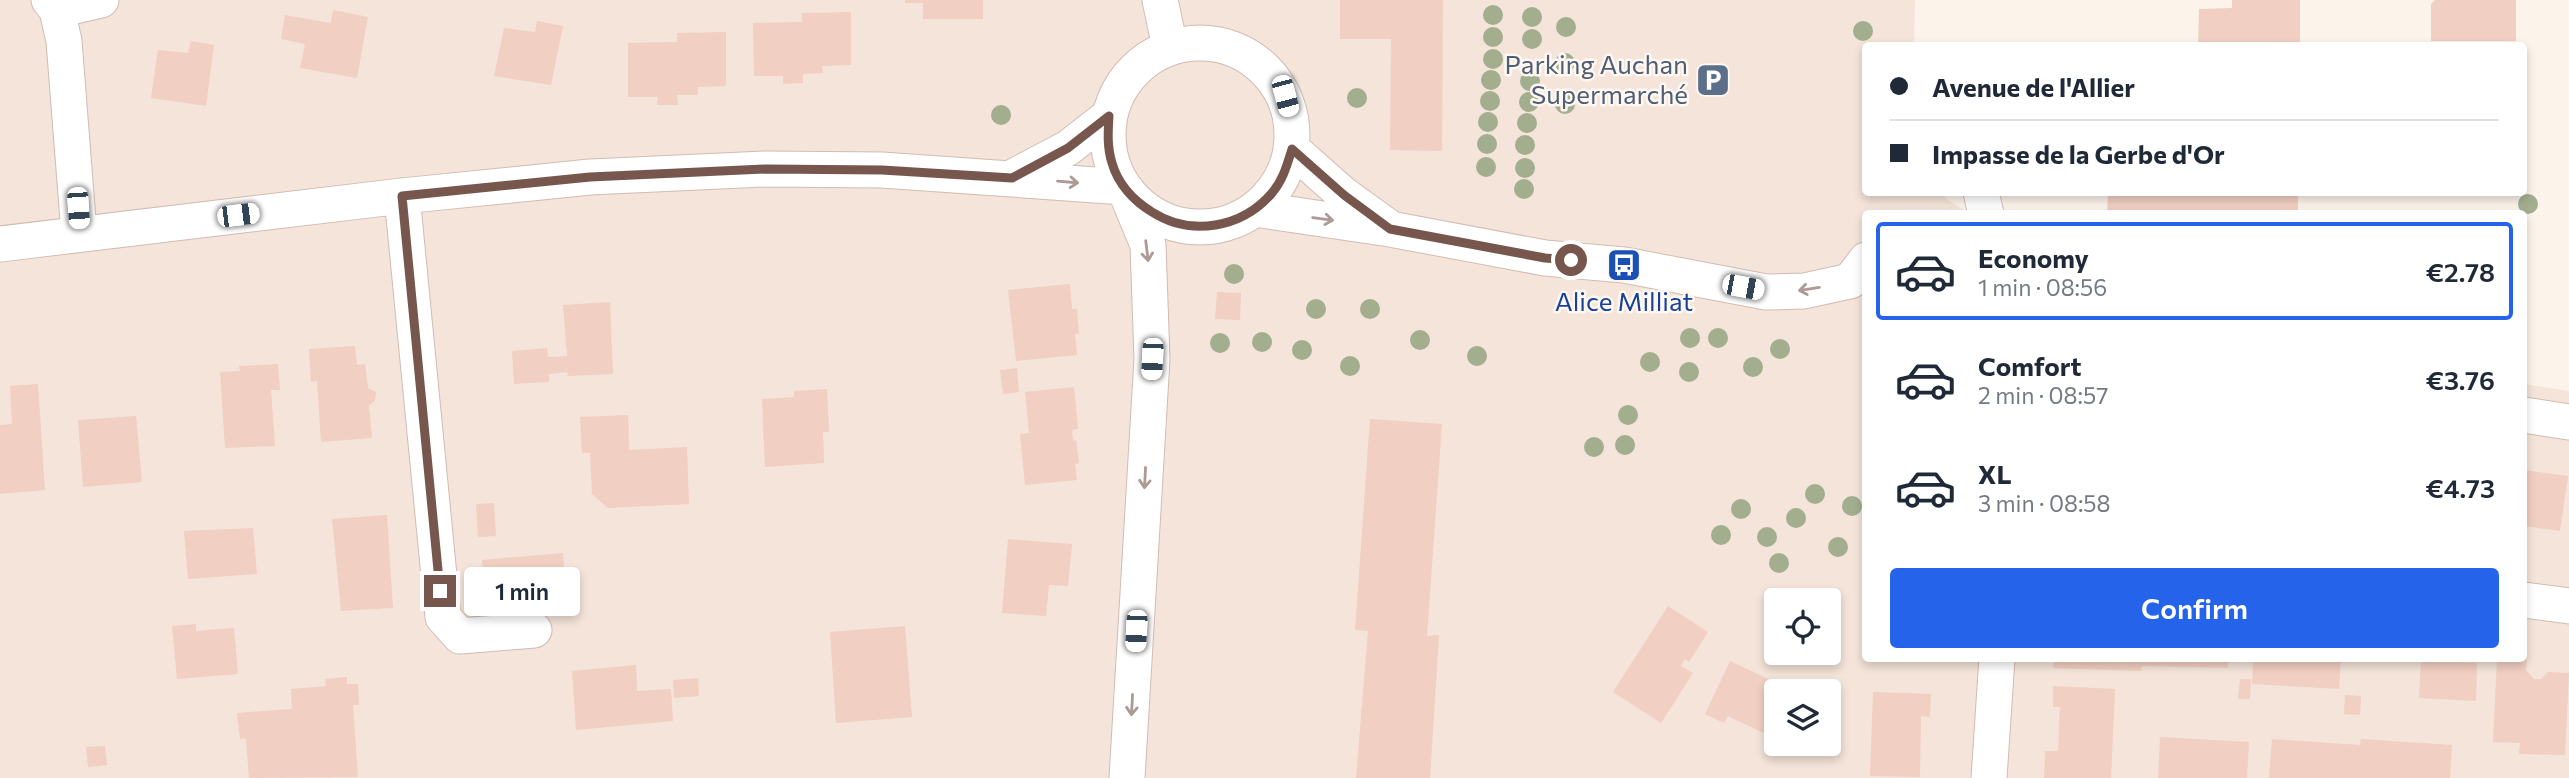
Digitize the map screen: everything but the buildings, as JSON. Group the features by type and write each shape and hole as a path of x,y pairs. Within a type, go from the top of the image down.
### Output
{"street":[{"path":"79,233 64,41 53,5 101,0"},
{"path":"1160,0 1170,47"},
{"path":"0,244 402,196 590,177 766,169 882,170 1124,187 1140,205 1161,218 1185,226 1209,227 1234,221 1255,209 1273,192 1285,172 1292,149 1292,122 1285,96 1270,74 1249,56 1224,46 1197,42 1170,47 1149,58 1131,74 1117,93 1109,116 1108,140 1112,165 1124,187 1148,245 1152,359 1127,778"},
{"path":"1012,178 1068,148 1109,116"},
{"path":"1292,149 1344,195 1390,229"},
{"path":"402,196 443,617 460,636 534,630"},
{"path":"1255,209 1390,229 1545,258 1624,265 1766,292 1804,291 1858,271"},
{"path":"2527,415 2569,422"},
{"path":"2527,600 2569,606"},
{"path":"1989,778 1997,662"}],"shaded area":[{"path":"0,0 1915,0 1914,42 1862,42 1862,196 1942,196 1964,210 1862,210 1862,662 2527,662 2527,384 2569,391 2569,778 0,778"}],"place":[{"name":"Parking Auchan Supermarché","path":"1713,80"},
{"name":"Alice Milliat","path":"1624,265"}],"route":[{"path":"440,591 402,196 590,177 766,169 882,170 1012,178 1068,148 1109,116 1108,140 1112,165 1124,187 1140,205 1161,218 1185,226 1209,227 1234,221 1255,209 1273,192 1285,172 1292,149 1344,195 1390,229 1545,258 1571,260"}]}
